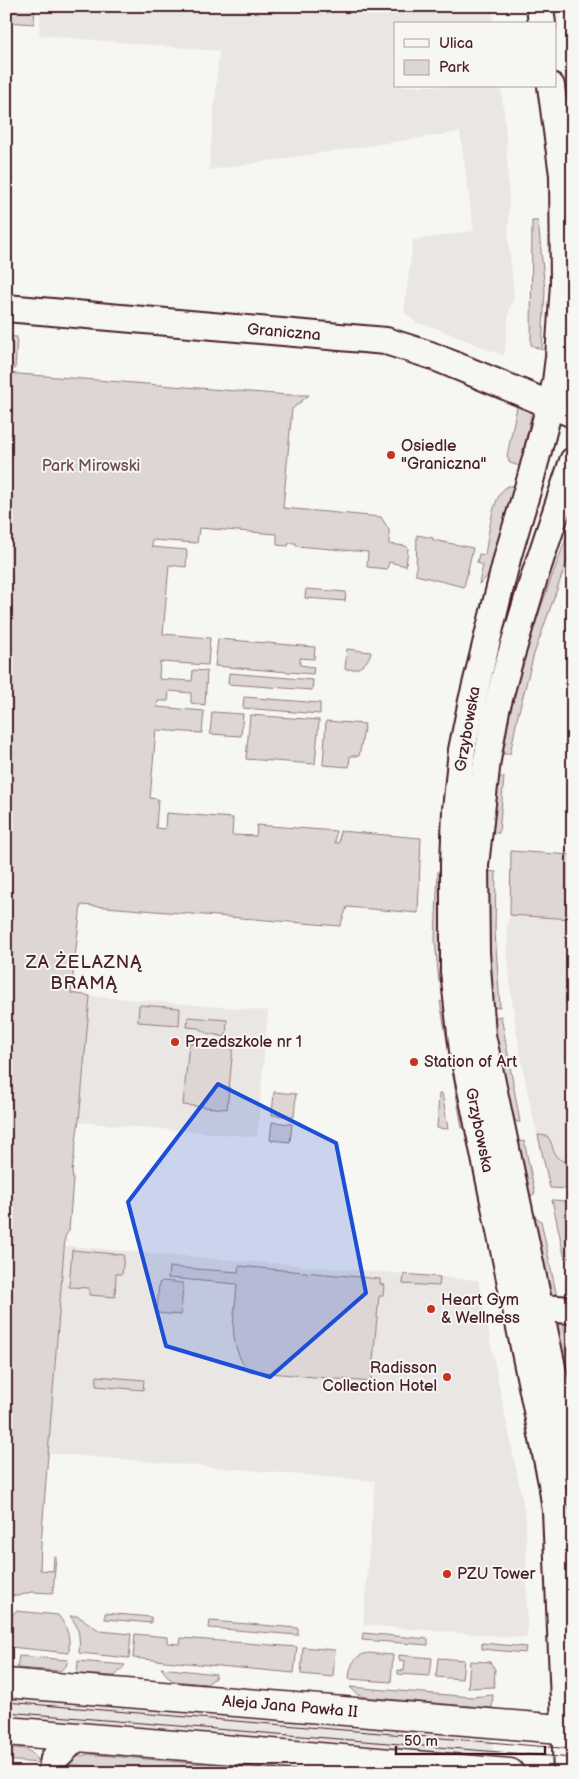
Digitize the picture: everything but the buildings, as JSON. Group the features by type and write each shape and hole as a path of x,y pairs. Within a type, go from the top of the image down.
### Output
{"main road":[{"name":"Aleja Jana Pawła II","path":"6,1683 569,1729"},
{"path":"6,1731 510,1773"}],"street":[{"path":"540,6 542,22"},
{"path":"551,88 563,176 573,217"},
{"name":"Grzybowska","path":"563,176 564,284 559,357 562,409 508,555 465,733 456,810 454,971 463,1051 554,1492 569,1729 568,1773"},
{"name":"Graniczna","path":"6,308 386,341 430,355 562,409"},
{"name":"Grzybowska","path":"573,461 534,578 496,710 487,760 475,865 476,952 482,1035 573,1467"},
{"path":"540,1308 573,1310"},
{"path":"51,1773 54,1759 77,1737"}],"highlighted area":[{"path":"218,1084 336,1143 366,1293 270,1377 166,1346 128,1202"}],"shaded area":[{"path":"41,6 492,6 494,22 394,22 394,88 501,88 506,134 509,207 508,236 514,297 509,310 504,356 434,327 416,323 404,312 413,240 474,231 460,132 209,170 219,51 39,35"},
{"path":"510,915 573,919 573,1189 550,1188 530,1104 511,994 507,927"},
{"name":"Przedszkole nr 1","path":"90,996 268,1011 257,1137 79,1122"},
{"path":"65,1246 478,1280 526,1519 527,1638 363,1625 375,1481 48,1453"},
{"path":"6,1698 493,1738 492,1757 6,1717"}],"green space":[{"path":"6,6 35,6 34,24 6,22"},
{"path":"532,221 538,221 545,290 542,350 531,345"},
{"path":"6,336 17,337 15,369 6,368"},
{"name":"Park Mirowski","path":"6,373 288,395 309,395 292,409 283,508 381,517 389,530 389,544 406,546 408,548 406,566 389,562 387,569 367,567 368,552 296,546 296,543 289,543 288,546 277,545 277,534 199,528 197,543 152,540 152,547 187,550 186,567 169,565 163,634 210,638 208,665 160,662 159,679 192,681 193,670 207,671 205,705 191,703 191,693 169,691 168,701 158,701 157,707 204,711 202,733 156,730 150,798 158,799 156,828 165,829 166,813 233,818 232,835 256,836 257,825 336,831 335,843 339,843 340,831 421,838 418,913 347,907 340,926 81,905 71,993 90,996 80,1111 72,1172 69,1230 65,1237 41,1544 40,1570 53,1571 54,1557 56,1557 53,1593 31,1592 18,1596 6,1595"},
{"path":"518,402 532,411 520,466 510,463 507,456"},
{"path":"508,486 516,486 491,569 487,577 479,584 483,565 477,563 479,554 485,555 494,507 498,497"},
{"path":"573,521 573,544 534,654 510,754 504,754 501,752 507,722 523,664 541,606"},
{"path":"417,535 473,548 464,587 416,575"},
{"path":"306,589 346,592 345,601 305,598"},
{"path":"218,639 315,647 314,659 300,658 300,665 314,667 313,674 215,666"},
{"path":"347,649 371,652 362,666 354,669 345,669"},
{"path":"229,673 313,680 312,690 228,684"},
{"path":"244,697 320,703 320,714 243,708"},
{"path":"212,712 243,714 241,736 210,734"},
{"path":"250,715 319,720 315,764 246,759"},
{"path":"326,721 365,724 359,756 350,756 349,767 323,765"},
{"path":"504,777 499,833 493,833 490,830 497,778"},
{"path":"511,851 573,855 573,919 510,915"},
{"path":"438,871 445,871 445,983 439,982 435,940"},
{"path":"487,871 496,872 495,931 500,1007 492,1008 489,967"},
{"path":"440,1001 445,1004 466,1125 462,1128"},
{"path":"139,1005 180,1008 179,1025 138,1022"},
{"path":"501,1016 520,1122 517,1122 510,1116 493,1018"},
{"path":"188,1017 227,1020 226,1037 207,1033 198,1028 187,1027"},
{"path":"189,1043 233,1047 227,1109 183,1105"},
{"path":"274,1092 296,1094 294,1117 272,1115"},
{"path":"442,1093 448,1129 437,1128 439,1094"},
{"path":"272,1122 292,1124 290,1142 270,1140"},
{"path":"538,1135 547,1136 556,1156 563,1161 570,1162 569,1189 550,1188"},
{"path":"524,1141 535,1193 528,1199 516,1145 518,1142"},
{"path":"552,1200 568,1201 573,1262 564,1255"},
{"path":"532,1217 536,1217 541,1221 558,1302 549,1298"},
{"path":"72,1250 124,1255 122,1274 116,1274 115,1297 89,1295 89,1288 69,1287"},
{"path":"239,1266 380,1279 380,1284 384,1285 383,1296 379,1296 371,1382 248,1371 241,1360 234,1339 237,1284 168,1278 169,1267 238,1272"},
{"path":"404,1274 440,1277 439,1286 403,1284"},
{"path":"163,1281 183,1283 181,1315 157,1313 159,1283"},
{"path":"563,1324 573,1372 573,1392 569,1392 556,1325"},
{"path":"97,1376 144,1380 143,1390 96,1386"},
{"path":"16,1611 58,1615 68,1632 69,1653 10,1647 13,1614"},
{"path":"105,1613 151,1617 151,1623 105,1619"},
{"path":"70,1616 78,1616 100,1631 131,1634 129,1658 79,1653 79,1633"},
{"path":"210,1621 298,1628 298,1635 209,1628"},
{"path":"363,1633 428,1639 428,1645 362,1640"},
{"path":"135,1634 167,1637 167,1643 180,1644 181,1638 297,1647 294,1673 133,1658"},
{"path":"482,1643 526,1647 525,1653 482,1649"},
{"path":"303,1647 335,1650 333,1677 301,1674"},
{"path":"369,1653 393,1655 391,1682 349,1679 350,1669 356,1658"},
{"path":"399,1655 432,1658 430,1676 398,1674 398,1670 404,1671 405,1661 399,1660"},
{"path":"19,1656 68,1660 66,1666 60,1671 17,1668"},
{"path":"438,1658 464,1660 462,1679 436,1677"},
{"path":"78,1661 125,1665 115,1676 77,1674"},
{"path":"470,1661 490,1662 495,1669 494,1687 468,1688"},
{"path":"161,1668 216,1674 215,1678 207,1684 174,1681"},
{"path":"350,1687 472,1697 493,1695 492,1708 365,1697 358,1695"},
{"path":"6,1748 29,1751 38,1763 6,1760"},
{"path":"88,1754 309,1773 164,1773 64,1764 69,1759"}],"tram line":[{"path":"6,1702 573,1749"},
{"path":"6,1712 573,1758"}],"place":[{"name":"Osiedle \"Graniczna\"","path":"391,455"},
{"name":"Przedszkole nr 1","path":"175,1042"},
{"name":"Station of Art","path":"414,1062"},
{"name":"Heart Gym & Wellness","path":"431,1309"},
{"name":"Radisson Collection Hotel","path":"447,1377"},
{"name":"PZU Tower","path":"447,1574"}],"district":[{"name":"ZA ŻELAZNĄ BRAMĄ","path":"84,972"}]}
